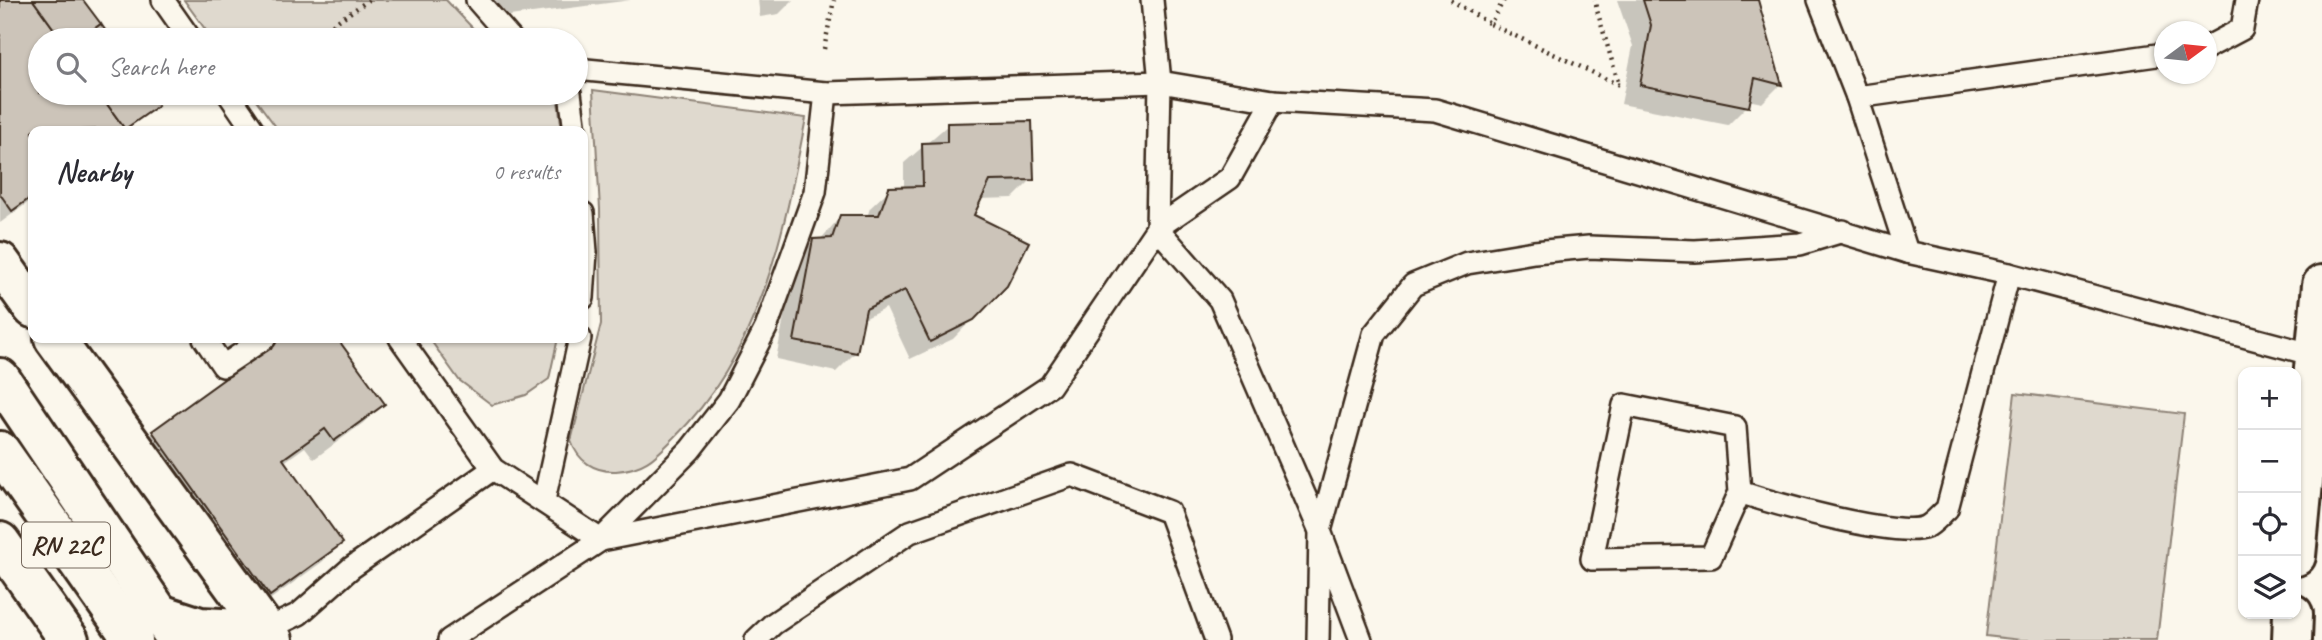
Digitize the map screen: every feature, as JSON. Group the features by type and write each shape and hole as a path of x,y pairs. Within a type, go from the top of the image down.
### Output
{"main road":[{"path":"0,262 28,301"},
{"path":"2301,510 2318,356 2322,285"},
{"path":"57,343 259,637"},
{"path":"0,378 170,628 200,627 259,637"},
{"name":"RN 22C","path":"0,451 133,640"},
{"name":"RN 22C","path":"0,542 69,640"},
{"path":"2292,640 2293,619"}],"lane":[{"path":"163,0 183,28"},
{"path":"477,0 502,28"},
{"path":"1152,0 1160,82 1157,228 1220,300 1320,531 1361,640"},
{"path":"1819,0 1857,97 1908,251"},
{"path":"2217,43 2242,29 2247,0"},
{"path":"1857,97 2154,56"},
{"path":"588,70 826,93 1160,82 1273,101 1436,110 1758,209 1908,251 2008,274 2318,356"},
{"path":"449,640 601,540 690,450 729,400 766,328 815,192 826,93"},
{"path":"404,343 493,469 544,500 601,540 910,479 1050,386 1157,228 1230,178 1273,101"},
{"path":"236,105 251,126"},
{"path":"572,105 574,126"},
{"path":"1318,640 1320,531 1374,334 1413,285 1467,263 1534,252 1589,247 1695,251 1800,244 1843,231"},
{"path":"1740,492 1770,502 1900,530 1926,527 1947,509 2008,274"},
{"path":"207,343 223,366 258,343"},
{"path":"544,500 579,343"},
{"path":"1624,405 1735,427 1740,492 1711,557 1592,559 1624,405"},
{"path":"259,637 299,614 351,569 493,469"},
{"path":"756,640 773,624 909,532 1072,475 1169,512 1216,640"}],"path":[{"path":"327,28 369,0"},
{"path":"824,49 834,0"},
{"path":"1451,0 1490,24 1619,85 1594,0"},
{"path":"1490,24 1504,0"}],"shaded area":[{"path":"184,0 446,0 473,28 204,28"},
{"path":"593,90 806,118 778,247 748,329 728,368 704,405 661,451 642,465 616,471 601,470 588,464 571,441 601,324 600,209"},
{"path":"260,105 559,105 561,126 275,126"},
{"path":"433,343 557,343 549,379 526,395 492,405 459,380"},
{"path":"2015,393 2184,414 2157,640 2021,640 1986,636"}],"building":[{"path":"0,0 33,0 53,28 28,28 28,105 108,105 123,126 28,126 28,200 12,211 0,194"},
{"path":"33,0 83,0 101,24 95,28 53,28"},
{"path":"1643,0 1758,0 1782,85 1755,78 1749,107 1640,85 1651,25"},
{"path":"108,105 158,106 129,126 123,126"},
{"path":"1032,121 1034,180 990,181 974,215 1029,242 1007,286 974,320 930,342 905,290 866,309 857,353 794,341 813,239 832,238 840,215 879,215 889,187 923,186 922,143 947,142 947,123"},
{"path":"274,343 341,343 385,404 334,441 325,429 283,459 343,543 270,596 152,431"}]}
